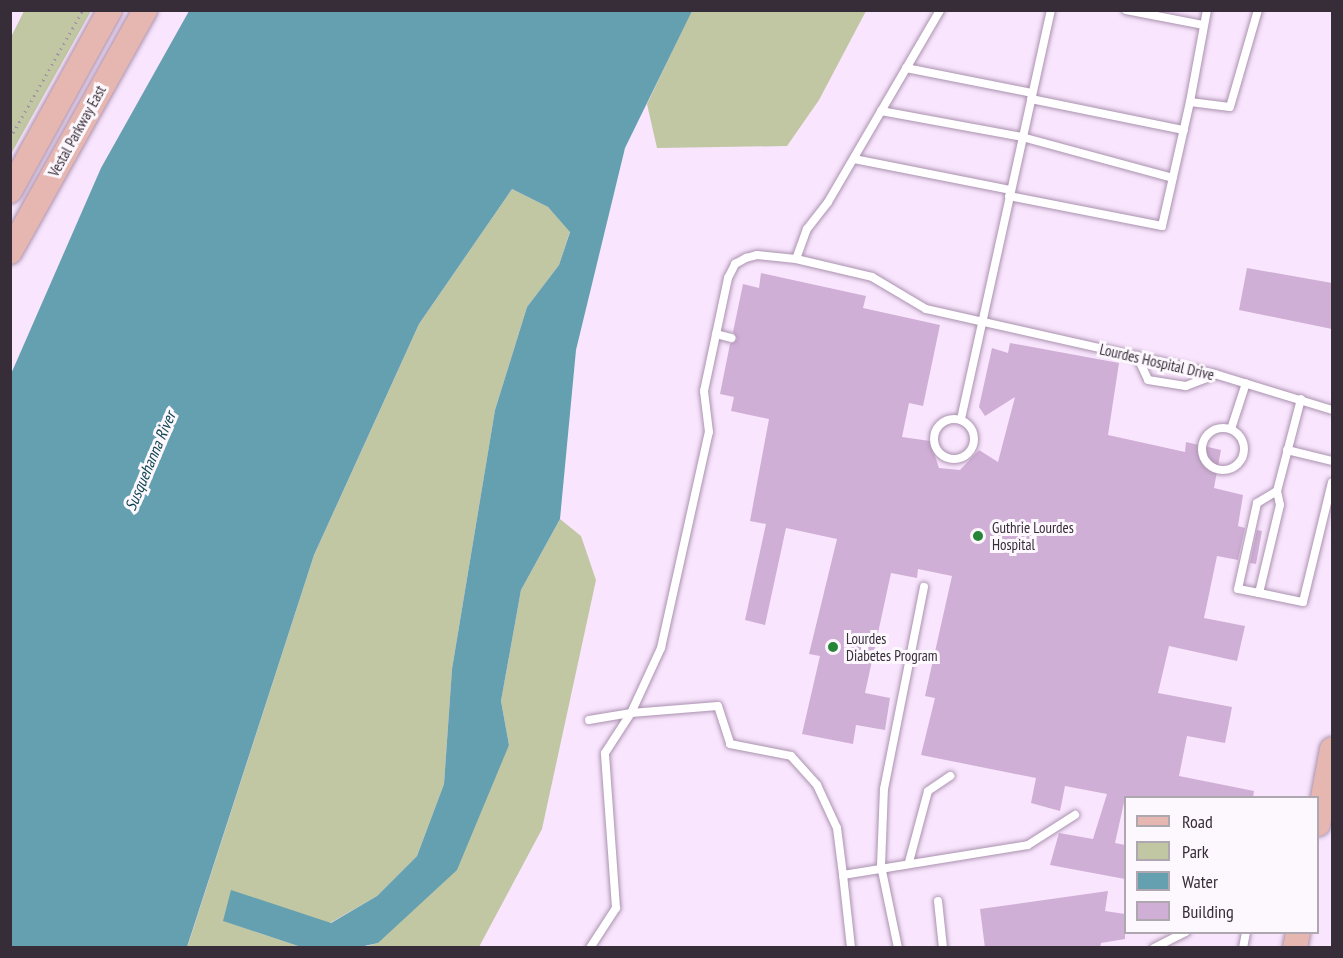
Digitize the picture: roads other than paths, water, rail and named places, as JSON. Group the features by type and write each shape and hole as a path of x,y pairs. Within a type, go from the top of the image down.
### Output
{"main road":[{"name":"Vestal Parkway East","path":"10,191 110,10"},
{"name":"Vestal Parkway East","path":"10,252 145,10"},
{"path":"1320,799 1332,749"}],"lane":[{"path":"796,259 807,229 854,159 940,10"},
{"path":"961,419 980,323 1051,10"},
{"path":"1126,10 1203,25"},
{"path":"854,159 1162,226 1190,102 1207,10"},
{"path":"1190,102 1230,107 1257,10"},
{"path":"906,68 1184,130"},
{"path":"881,111 1022,137 1173,178"},
{"name":"Lourdes Hospital Drive","path":"716,334 735,264 758,255 796,259 872,277 913,304 980,323 1215,374 1332,410"},
{"path":"590,948 616,908 604,753 631,713 671,615 710,432 704,391 716,334 731,338"},
{"path":"1137,356 1148,380 1186,386 1215,374"},
{"path":"1231,429 1246,383"},
{"path":"1259,593 1280,505 1277,491 1301,399"},
{"path":"961,419 971,427 973,447 964,456 944,456 936,447 935,434 947,420 961,419"},
{"path":"1231,429 1241,439 1242,458 1234,467 1216,470 1202,456 1202,442 1210,431 1231,429"},
{"path":"1287,450 1332,461"},
{"path":"1277,491 1257,503 1238,589 1303,602 1332,482"},
{"path":"898,948 881,866 884,789 924,587"},
{"path":"589,720 631,713 718,706 730,744 791,756 817,785 837,828 851,948"},
{"path":"909,862 928,791 951,776"},
{"path":"843,875 881,866 1028,845 1075,815"},
{"path":"938,901 943,948"},
{"path":"1154,948 1184,934"}],"water":[{"name":"Susquehanna River","path":"189,11 692,11 625,148 576,350 560,519 521,590 501,701 509,745 457,870 378,943 360,947 301,947 223,921 231,890 331,923 377,896 417,856 444,784 452,669 495,410 527,307 559,265 570,232 548,207 512,189 419,324 314,555 187,947 11,947 11,374 101,168"}],"place":[{"name":"Guthrie Lourdes Hospital","path":"978,536"},
{"name":"Lourdes Diabetes Program","path":"833,647"}]}
